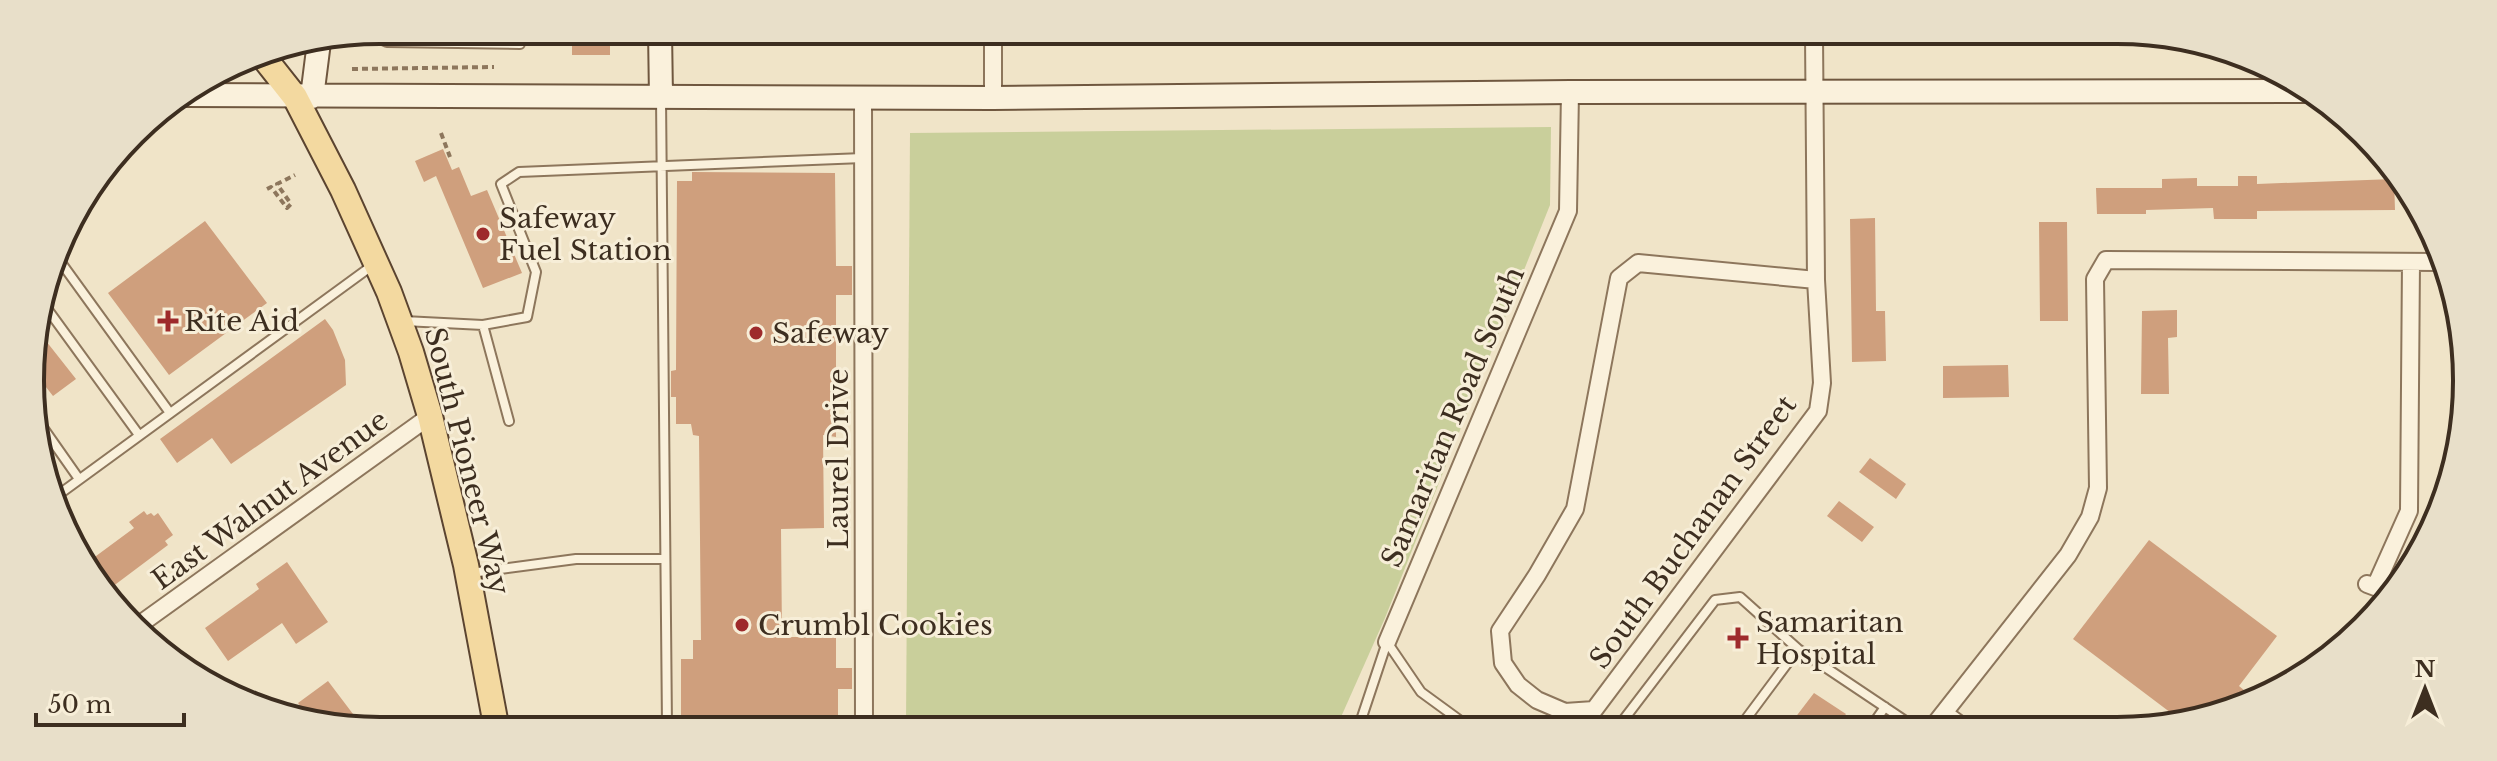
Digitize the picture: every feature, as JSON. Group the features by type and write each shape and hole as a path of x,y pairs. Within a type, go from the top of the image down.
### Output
{"main road":[{"path":"660,44 661,97"},
{"path":"303,97 317,50"},
{"name":"South Pioneer Way","path":"270,63 303,97 400,321 430,416 467,574 494,717"},
{"path":"203,95 993,98 1570,92 2288,91"}],"street":[{"path":"993,44 993,98"},
{"name":"South Buchanan Street","path":"1814,44 1816,280 1822,383 1818,411 1594,710 1565,712 1537,700 1518,685 1503,663 1500,631 1575,509 1619,278 1638,263 1816,280"},
{"name":"Samaritan Road South","path":"1387,642 1568,211 1570,92"},
{"name":"Laurel Drive","path":"863,97 864,717"},
{"path":"1942,717 2068,555 2090,517 2098,488 2095,279 2106,260 2431,262"},
{"path":"2367,584 2375,587 2409,511 2411,262"},
{"name":"East Walnut Avenue","path":"145,620 430,416"}],"lane":[{"path":"661,97 667,717"},
{"path":"400,321 483,325 527,317 536,272 501,184 519,172 863,158"},
{"path":"63,491 376,263"},
{"path":"64,267 170,413"},
{"path":"50,313 139,435"},
{"path":"483,325 509,421"},
{"path":"49,436 79,479"},
{"path":"467,574 576,559 665,559"},
{"path":"1626,717 1715,600 1727,596 1740,597 1798,649 1900,717"},
{"path":"1362,717 1387,642"},
{"path":"1387,642 1421,692 1455,717"},
{"path":"1747,717 1798,649"},
{"path":"1878,717 1885,707"},
{"path":"1948,711 1956,717"}],"path":[{"path":"352,69 494,67"},
{"path":"441,133 450,157"},
{"path":"267,189 271,187 287,208 291,204 277,184 295,175"}],"green space":[{"path":"1551,127 1550,205 1385,618 1341,717 906,717 910,133"}],"building":[{"path":"572,44 610,44 610,55 572,55"},
{"name":"Safeway Fuel Station","path":"443,149 452,170 459,167 471,196 487,190 522,273 483,288 436,176 424,182 415,161"},
{"path":"692,172 835,173 836,266 852,266 852,295 836,295 836,437 823,435 824,528 781,529 782,637 836,637 836,668 852,668 852,689 838,689 838,717 681,717 681,659 693,659 693,640 701,640 699,436 693,435 691,424 676,424 676,397 671,397 671,371 676,370 677,181 692,181"},
{"path":"2238,176 2257,176 2257,184 2385,179 2394,192 2395,210 2257,211 2257,219 2214,219 2213,208 2146,210 2146,214 2097,214 2096,188 2162,188 2162,179 2197,178 2197,186 2238,186"},
{"path":"1875,218 1876,311 1885,311 1886,361 1852,362 1850,219"},
{"name":"Rite Aid","path":"205,221 267,303 169,375 108,293"},
{"path":"2039,222 2067,222 2068,321 2040,321"},
{"path":"2177,310 2177,337 2168,338 2169,394 2141,394 2142,311"},
{"path":"325,319 345,360 346,385 231,464 212,438 177,463 160,439"},
{"path":"47,342 76,379 53,396 44,385"},
{"path":"2008,365 2009,397 1943,398 1943,366"},
{"path":"1870,458 1906,484 1896,499 1859,472"},
{"path":"1839,501 1874,527 1862,542 1827,516"},
{"path":"144,511 154,516 158,513 173,535 165,541 168,545 114,585 94,557 134,528 129,522"},
{"path":"2149,540 2277,636 2239,686 2245,691 2204,706 2170,713 2073,639"},
{"path":"287,562 328,622 296,644 282,623 228,661 205,628 259,589 256,584"},
{"path":"328,681 353,714 315,711 302,708 298,703"},
{"path":"1814,693 1846,714 1844,717 1796,717"}],"place":[{"name":"Safeway Fuel Station","path":"483,234"},
{"name":"Rite Aid","path":"168,321"},
{"name":"Safeway","path":"756,333"},
{"name":"Crumbl Cookies","path":"742,625"},
{"name":"Samaritan Hospital","path":"1738,638"}]}
